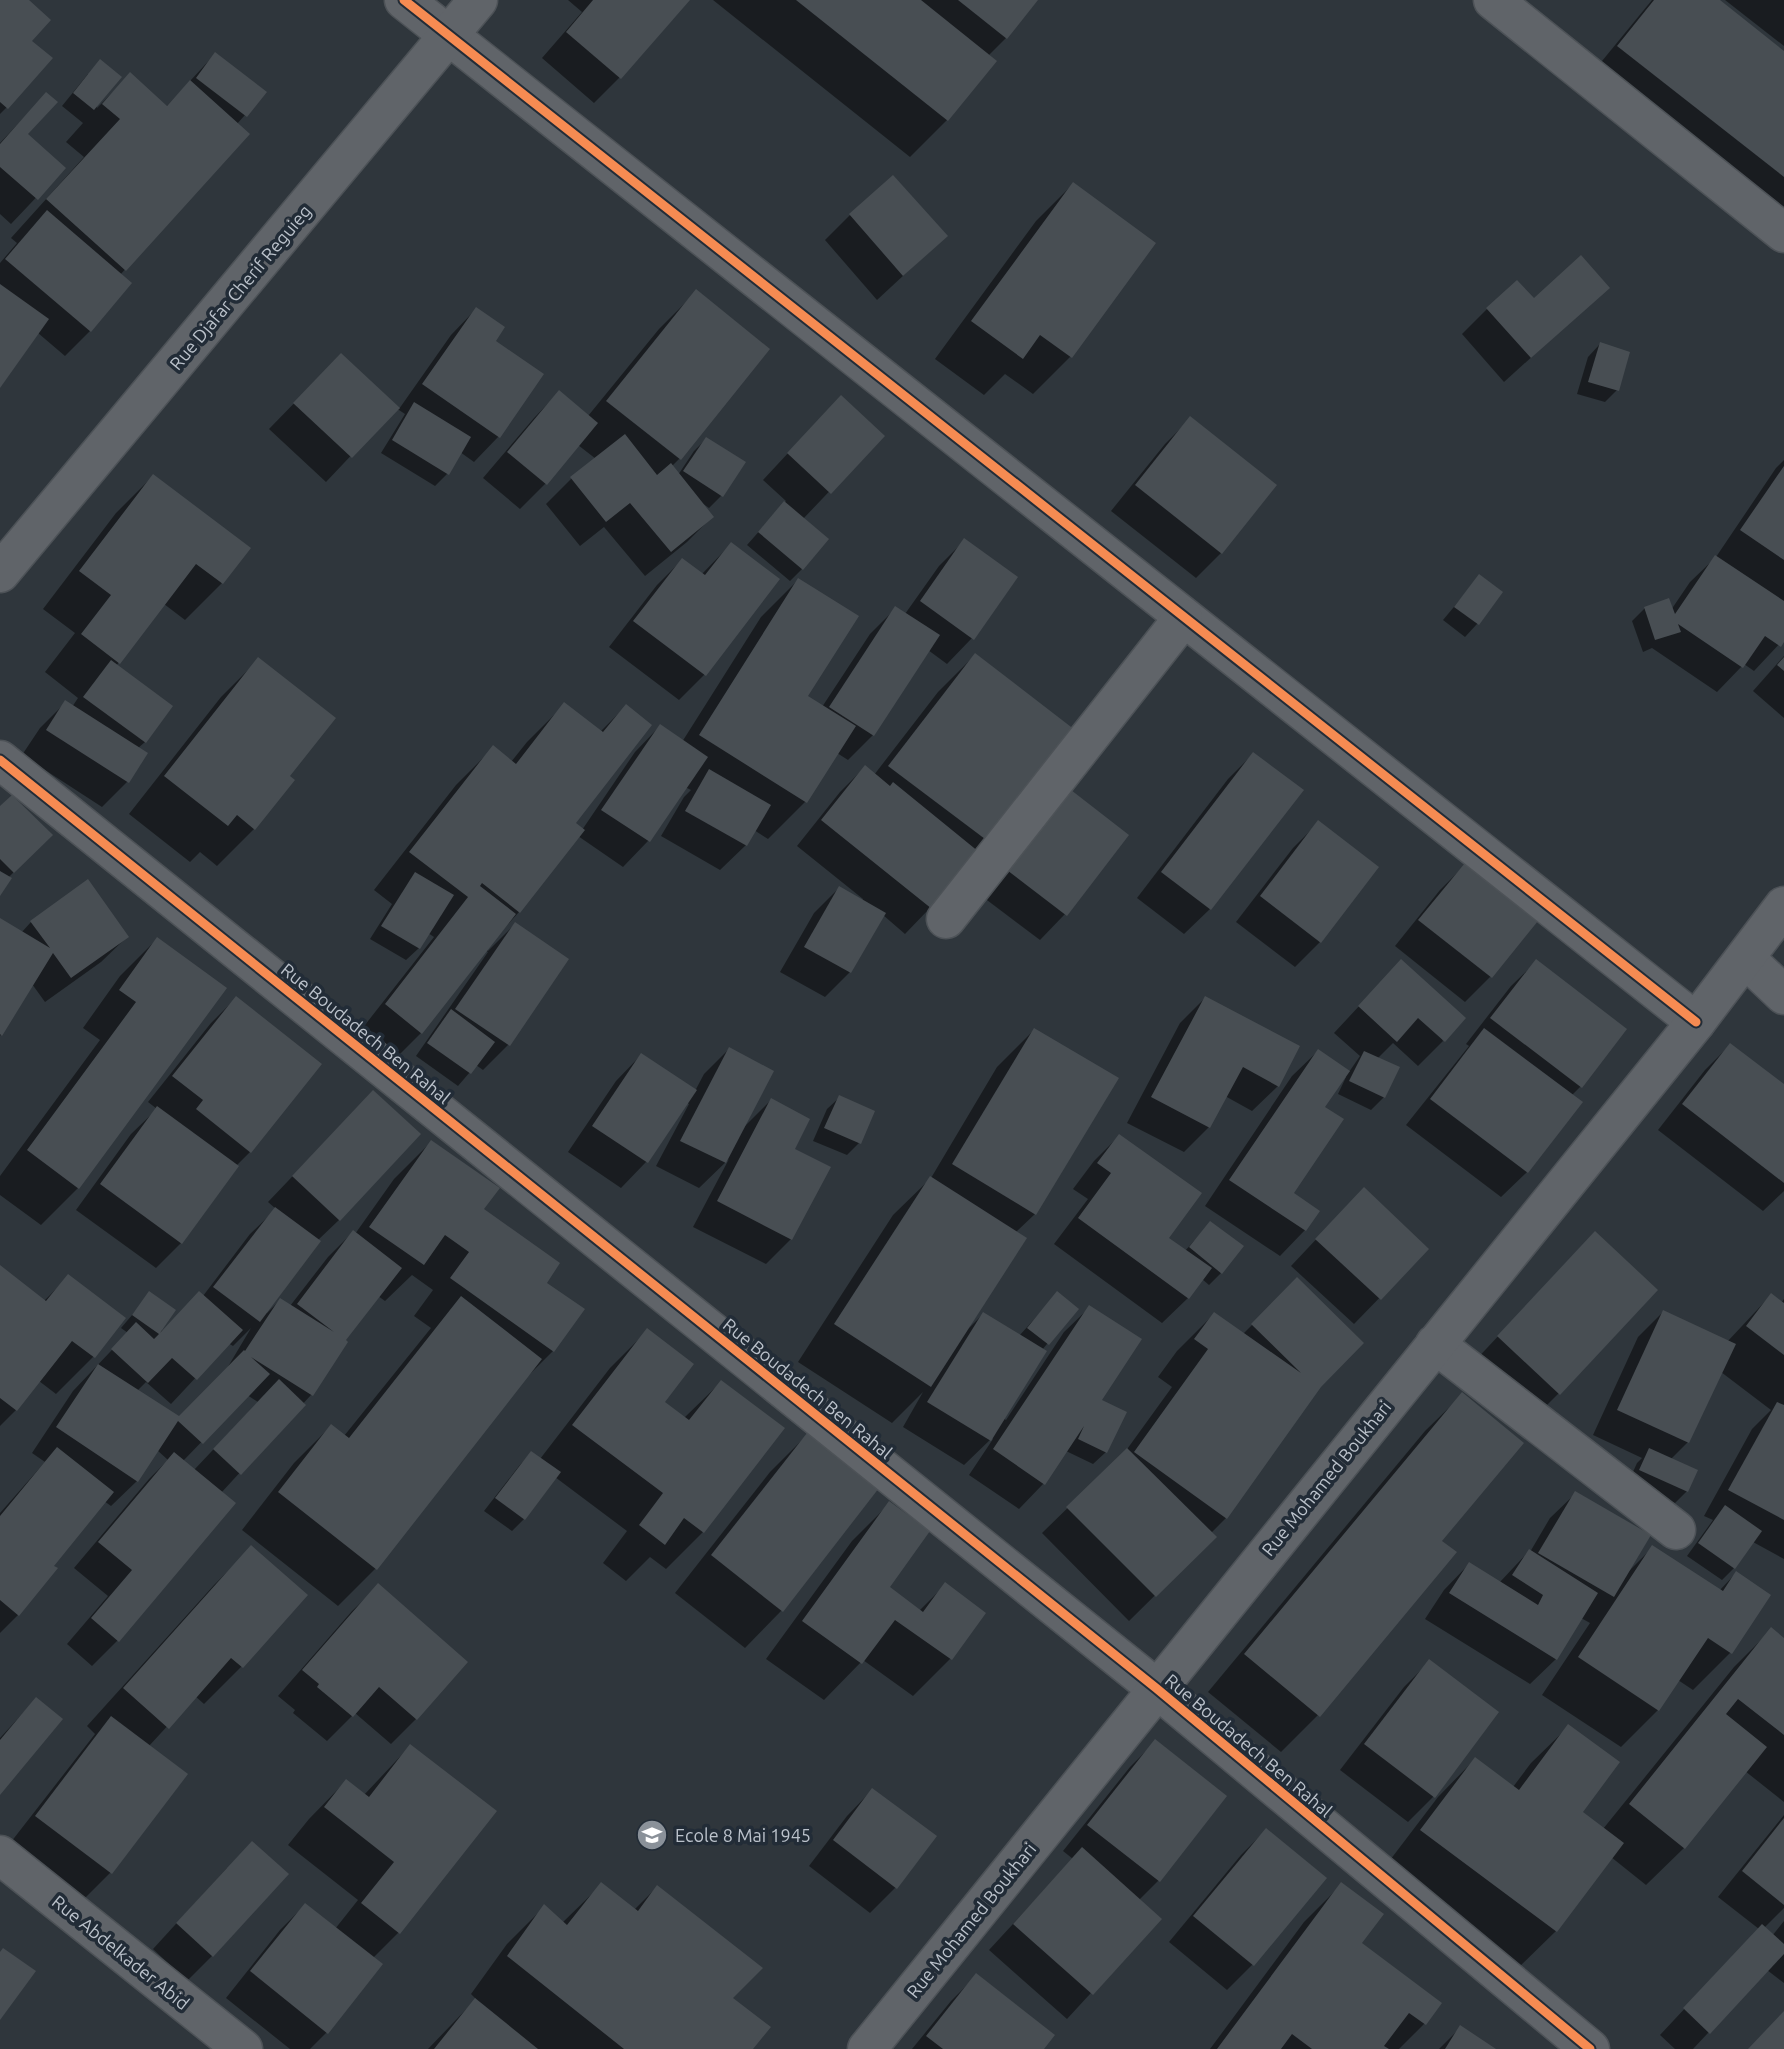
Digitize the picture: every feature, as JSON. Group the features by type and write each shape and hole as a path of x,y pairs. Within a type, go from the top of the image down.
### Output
{"street":[{"path":"404,0 1696,1022"},
{"name":"Rue Djafar Cherif Reguieg","path":"0,573 478,0"},
{"path":"1493,0 1784,233"},
{"path":"946,919 1183,618"},
{"name":"Rue Boudadech Ben Rahal","path":"0,760 1156,1688 1590,2049"},
{"name":"Rue Mohamed Boukhari","path":"867,2049 1696,1022 1784,906"},
{"path":"1745,958 1784,995"},
{"path":"1435,1344 1676,1530"},
{"name":"Rue Abdelkader Abid","path":"0,1855 243,2049"}],"building":[{"path":"0,0 29,0 51,20 32,41 53,58 8,109 0,102"},
{"path":"593,0 690,0 621,79 566,32"},
{"path":"796,0 921,0 997,61 948,121"},
{"path":"958,0 1038,0 1007,39"},
{"path":"1654,0 1720,0 1784,51 1784,177 1617,46"},
{"path":"215,52 267,92 247,117 196,78"},
{"path":"100,59 122,77 94,110 73,93"},
{"path":"130,72 167,106 190,80 250,134 126,271 46,199 120,119 102,104"},
{"path":"46,92 58,102 28,134 66,168 38,200 0,167 0,144"},
{"path":"893,175 948,236 903,276 849,214"},
{"path":"1073,182 1156,243 1072,358 1040,335 1023,359 971,321"},
{"path":"47,210 132,283 91,332 5,259"},
{"path":"1581,255 1610,288 1531,358 1486,308 1517,280 1534,298"},
{"path":"0,284 49,319 0,388"},
{"path":"696,289 770,349 681,460 606,401"},
{"path":"476,307 505,327 496,341 544,374 500,438 422,384"},
{"path":"1600,342 1630,352 1619,391 1588,382"},
{"path":"341,353 400,408 352,458 293,403"},
{"path":"559,390 598,423 547,485 507,452"},
{"path":"841,395 885,436 831,494 787,453"},
{"path":"414,402 471,437 449,475 392,440"},
{"path":"1190,416 1277,485 1222,554 1135,485"},
{"path":"625,434 657,475 671,463 714,517 671,552 630,503 606,522 570,477"},
{"path":"706,437 746,462 723,497 683,471"},
{"path":"1784,466 1784,560 1740,530"},
{"path":"153,474 251,548 223,584 196,564 120,664 81,634 111,595 79,571"},
{"path":"784,501 829,539 803,570 758,532"},
{"path":"964,538 1018,577 974,640 920,601"},
{"path":"731,542 780,579 706,676 633,621 682,558 705,575"},
{"path":"1715,555 1784,601 1784,642 1781,647 1765,636 1743,668 1678,624 1681,632 1655,640 1644,607 1669,598 1675,614"},
{"path":"1479,574 1503,592 1479,625 1454,607"},
{"path":"798,578 859,616 808,696 856,726 807,803 699,735"},
{"path":"895,606 940,635 874,736 829,707"},
{"path":"975,653 1075,730 989,842 888,766"},
{"path":"258,657 336,718 290,776 295,780 255,830 237,815 228,826 164,776"},
{"path":"1784,657 1784,671 1777,665"},
{"path":"111,660 173,706 146,743 83,697"},
{"path":"65,700 148,753 129,783 46,730"},
{"path":"564,702 603,732 626,704 652,725 576,823 585,830 520,913 482,883 480,886 516,914 422,1034 385,1004 468,897 409,852 493,745 516,764"},
{"path":"660,724 708,757 650,842 601,810"},
{"path":"1253,752 1304,790 1211,910 1161,872"},
{"path":"865,765 890,786 893,782 979,852 932,909 821,820"},
{"path":"709,769 771,805 747,846 685,811"},
{"path":"1062,783 1129,835 1067,916 999,864"},
{"path":"12,795 53,835 14,873 0,859 0,806"},
{"path":"1318,820 1379,867 1321,943 1260,896"},
{"path":"1465,863 1538,921 1492,978 1418,920"},
{"path":"0,871 12,878 0,896"},
{"path":"415,872 454,895 420,949 381,926"},
{"path":"88,879 129,937 71,978 53,953 2,1036 0,918 50,948 30,921"},
{"path":"839,886 886,913 851,973 804,947"},
{"path":"515,922 569,959 510,1046 455,1009"},
{"path":"157,937 227,988 79,1189 27,1150 136,1002 119,990"},
{"path":"1401,959 1466,1018 1445,1042 1418,1018 1397,1042 1358,1006"},
{"path":"1536,959 1627,1029 1582,1088 1490,1018"},
{"path":"236,996 322,1064 251,1153 196,1109 203,1100 172,1076"},
{"path":"1205,996 1300,1046 1279,1087 1243,1067 1210,1128 1151,1097"},
{"path":"451,1009 495,1042 471,1074 427,1043"},
{"path":"1034,1028 1119,1078 1036,1215 952,1164"},
{"path":"1484,1028 1583,1102 1528,1173 1430,1099"},
{"path":"1730,1043 1784,1084 1784,1183 1682,1104"},
{"path":"729,1047 774,1071 726,1163 680,1141"},
{"path":"1318,1049 1350,1071 1325,1107 1344,1119 1294,1193 1320,1211 1306,1231 1229,1180"},
{"path":"1364,1051 1400,1067 1385,1098 1349,1081"},
{"path":"641,1053 697,1090 648,1163 592,1126"},
{"path":"373,1090 421,1134 340,1221 292,1176"},
{"path":"839,1095 875,1111 861,1144 824,1128"},
{"path":"771,1098 810,1119 795,1149 831,1167 792,1240 717,1201"},
{"path":"157,1106 239,1166 182,1244 100,1184"},
{"path":"1119,1134 1202,1193 1169,1238 1212,1268 1189,1299 1078,1218 1111,1173 1097,1163"},
{"path":"431,1140 500,1188 484,1209 560,1263 547,1283 585,1309 554,1352 450,1278 469,1252 445,1235 424,1265 369,1227"},
{"path":"930,1176 1027,1238 931,1387 834,1324"},
{"path":"1364,1187 1429,1249 1381,1300 1315,1239"},
{"path":"275,1207 321,1241 260,1322 213,1287"},
{"path":"1210,1221 1244,1246 1222,1274 1189,1247"},
{"path":"353,1230 402,1268 346,1340 348,1342 313,1396 251,1357 270,1374 203,1444 178,1421 138,1482 56,1427 98,1364 179,1416 245,1351 280,1298 334,1332 297,1304"},
{"path":"1595,1231 1658,1290 1560,1395 1497,1336"},
{"path":"0,1265 46,1301 68,1274 126,1318 95,1358 72,1341 17,1411 0,1398"},
{"path":"1297,1277 1364,1343 1321,1387 1227,1519 1134,1452 1208,1349 1194,1339 1214,1312 1301,1373 1251,1324"},
{"path":"149,1291 176,1310 160,1333 199,1291 243,1330 197,1380 172,1358 148,1383 111,1349 136,1322 154,1339 159,1334 132,1315"},
{"path":"1057,1291 1079,1309 1049,1345 1027,1328"},
{"path":"1771,1293 1784,1303 1784,1355 1746,1326"},
{"path":"461,1296 542,1359 377,1570 278,1492 331,1424 349,1438"},
{"path":"1089,1305 1142,1339 1102,1400 1127,1412 1107,1453 1078,1439 1084,1426 1045,1485 993,1449"},
{"path":"1663,1310 1736,1344 1689,1443 1617,1410"},
{"path":"983,1312 1047,1351 991,1441 927,1402"},
{"path":"647,1328 694,1364 665,1402 689,1420 721,1380 785,1428 704,1533 684,1518 665,1545 639,1525 663,1493 572,1425"},
{"path":"279,1379 306,1405 241,1475 213,1449"},
{"path":"1462,1392 1524,1443 1442,1541 1457,1552 1320,1717 1244,1654"},
{"path":"1777,1402 1784,1405 1784,1520 1728,1490"},
{"path":"807,1433 879,1488 783,1612 711,1555"},
{"path":"57,1447 114,1492 54,1566 58,1568 19,1616 0,1600 0,1516"},
{"path":"1127,1448 1217,1537 1156,1597 1066,1507"},
{"path":"1649,1448 1698,1470 1688,1492 1639,1470"},
{"path":"531,1451 561,1472 525,1520 495,1498"},
{"path":"174,1452 236,1503 119,1642 91,1618 132,1570 98,1542"},
{"path":"1575,1491 1651,1535 1614,1597 1538,1553"},
{"path":"889,1501 930,1531 890,1587 923,1612 945,1582 986,1613 952,1660 895,1620 862,1664 802,1621"},
{"path":"1725,1505 1762,1531 1735,1569 1698,1543"},
{"path":"251,1545 308,1595 243,1668 231,1658 169,1729 123,1688"},
{"path":"1652,1545 1723,1591 1736,1571 1771,1595 1732,1654 1708,1638 1659,1711 1578,1657"},
{"path":"1529,1549 1598,1593 1557,1660 1449,1593 1469,1562 1538,1605 1543,1595 1512,1575"},
{"path":"378,1583 468,1662 417,1720 379,1687 353,1717 317,1687 319,1684 302,1670"},
{"path":"1771,1627 1784,1638 1784,1735 1738,1699 1726,1714 1767,1747 1685,1849 1629,1804"},
{"path":"1429,1659 1499,1712 1435,1798 1364,1744"},
{"path":"36,1697 63,1719 0,1795 0,1740"},
{"path":"111,1716 188,1774 112,1874 35,1816"},
{"path":"1568,1724 1620,1762 1583,1812 1624,1843 1557,1932 1420,1830 1475,1757 1519,1790"},
{"path":"1155,1739 1227,1796 1160,1882 1087,1825"},
{"path":"410,1744 497,1811 400,1934 361,1903 394,1862 324,1807 346,1779 369,1797"},
{"path":"872,1788 937,1836 897,1889 833,1840"},
{"path":"1784,1818 1784,1905 1742,1871"},
{"path":"1266,1828 1327,1878 1254,1966 1193,1916"},
{"path":"252,1841 289,1874 213,1957 176,1923"},
{"path":"1082,1847 1162,1919 1093,1995 1013,1924"},
{"path":"601,1882 638,1911 657,1885 763,1968 733,1998 771,2027 753,2049 624,2049 507,1956 544,1904 567,1925"},
{"path":"1341,1882 1384,1914 1362,1943 1442,2003 1426,2025 1409,2013 1384,2046 1389,2049 1312,2049 1292,2034 1281,2049 1217,2049"},
{"path":"305,1903 383,1964 328,2034 250,1971"},
{"path":"1762,1924 1784,1944 1784,1954 1710,2034 1683,2008"},
{"path":"3,1948 36,1971 0,2020 0,1952"},
{"path":"976,1973 1055,2035 1044,2049 943,2049 926,2036"},
{"path":"475,1998 538,2049 434,2049"},
{"path":"1784,2011 1784,2049 1748,2049"},
{"path":"1460,2025 1496,2049 1445,2049"}],"cycle path":[{"path":"404,0 1696,1022"},
{"path":"0,760 1156,1688 1590,2049"}],"place":[{"name":"Ecole 8 Mai 1945","path":"652,1835"}]}
